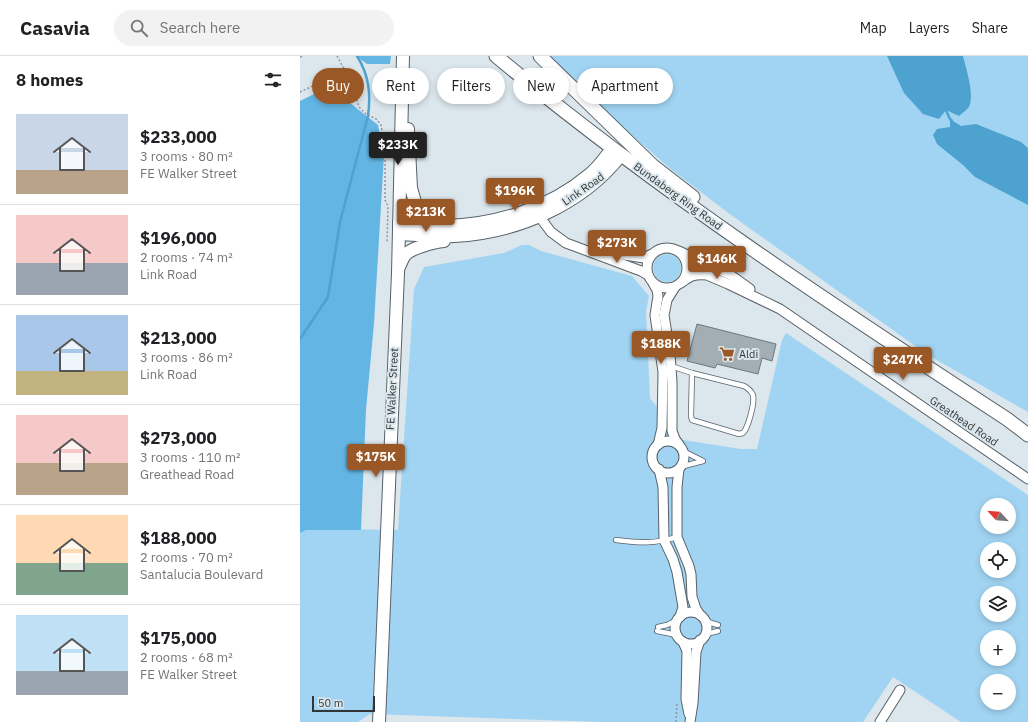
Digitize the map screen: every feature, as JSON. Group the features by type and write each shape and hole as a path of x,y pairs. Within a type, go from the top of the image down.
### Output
{"main road":[{"name":"FE Walker Street","path":"403,56 403,68"},
{"name":"Bundaberg Ring Road","path":"496,56 616,152 719,226 1028,435"},
{"path":"540,56 653,166 695,198 719,226"},
{"name":"FE Walker Street","path":"379,722 398,272 396,233 402,104"},
{"path":"406,104 410,137 411,188 419,216 432,226"},
{"name":"Link Road","path":"396,233 432,226 462,225 483,222 562,205 589,188 610,169 616,152"},
{"name":"Link Road","path":"396,233 454,236 486,232 520,223 537,211"},
{"path":"398,272 401,261 407,253 435,242 466,240 486,232"},
{"name":"Bundaberg Ring Road","path":"1007,420 1028,430"}],"street":[{"path":"537,211 551,232 559,239 641,271 663,288 678,285"},
{"path":"579,248 644,258 661,248 672,248 683,256 686,263 687,270 685,277 667,300 664,315 671,366 672,431 681,448 684,459 679,468 677,487 677,537 689,566 691,574 692,597 696,609 702,617 706,628 696,652 693,703 690,720"},
{"name":"Greathead Road","path":"672,248 732,276 767,302"},
{"path":"652,254 647,264 650,279 657,290 658,296 655,315 662,363 662,428 658,445 654,452 653,460 659,469 663,487 664,540 677,572 683,607 675,630 688,651 686,699 690,720"},
{"name":"Greathead Road","path":"678,285 690,276 697,274 707,276 780,309 1028,479"},
{"path":"658,445 666,441 676,443 681,448"},
{"path":"659,469 672,472 679,468"},
{"path":"678,618 688,612 697,613 702,617"},
{"path":"681,640 692,644 702,639"},
{"path":"880,722 900,690"}],"lane":[{"path":"662,363 692,373 744,386 749,390 753,396 753,403 746,429 743,434 692,420 692,373"},
{"path":"679,468 705,461 687,453 681,448"},
{"path":"616,540 647,543 677,537"},
{"path":"702,617 711,623 718,625"},
{"path":"678,618 658,629 672,634 681,640"},
{"path":"702,639 710,633 718,631"}],"path":[{"path":"337,56 344,68"},
{"path":"300,92 312,86"},
{"path":"358,104 359,107 366,114 372,116 381,125 385,154 385,200 388,206 387,242 396,233"}],"shaded area":[{"path":"356,56 391,56 390,64 367,64"},
{"path":"550,56 1028,56 1028,412 928,355 731,215 672,170 620,125 599,104 673,104 673,68 577,68 577,83 569,75 569,68 562,68"},
{"path":"887,56 963,56 971,89 971,102 969,107 959,116 946,110 939,119 923,114 904,93"},
{"path":"312,95 312,104 351,104 378,125 384,155 374,323 366,410 361,530 306,530 300,533 300,101"},
{"path":"950,119 961,126 976,124 1021,142 1028,148 1028,205 975,177 937,144 933,135 937,129 950,127"},
{"path":"522,245 529,245 541,251 632,276 649,296 646,311 650,398 683,440 741,449 757,449 782,340 786,333 1028,495 1028,722 961,722 893,677 863,722 600,722 370,714 358,722 300,722 300,533 306,530 338,529 398,530 414,289 424,267 504,253"},
{"path":"667,254 677,258 681,268 677,278 667,282 657,278 653,268 657,258"}],"building":[{"path":"697,324 776,344 772,361 762,358 758,374 717,364 715,368 687,361"}],"waterway":[{"path":"300,339 328,297 340,222 368,116 369,92 367,78 357,56"},
{"path":"945,108 952,121"}],"place":[{"name":"Aldi","path":"727,354"}]}
